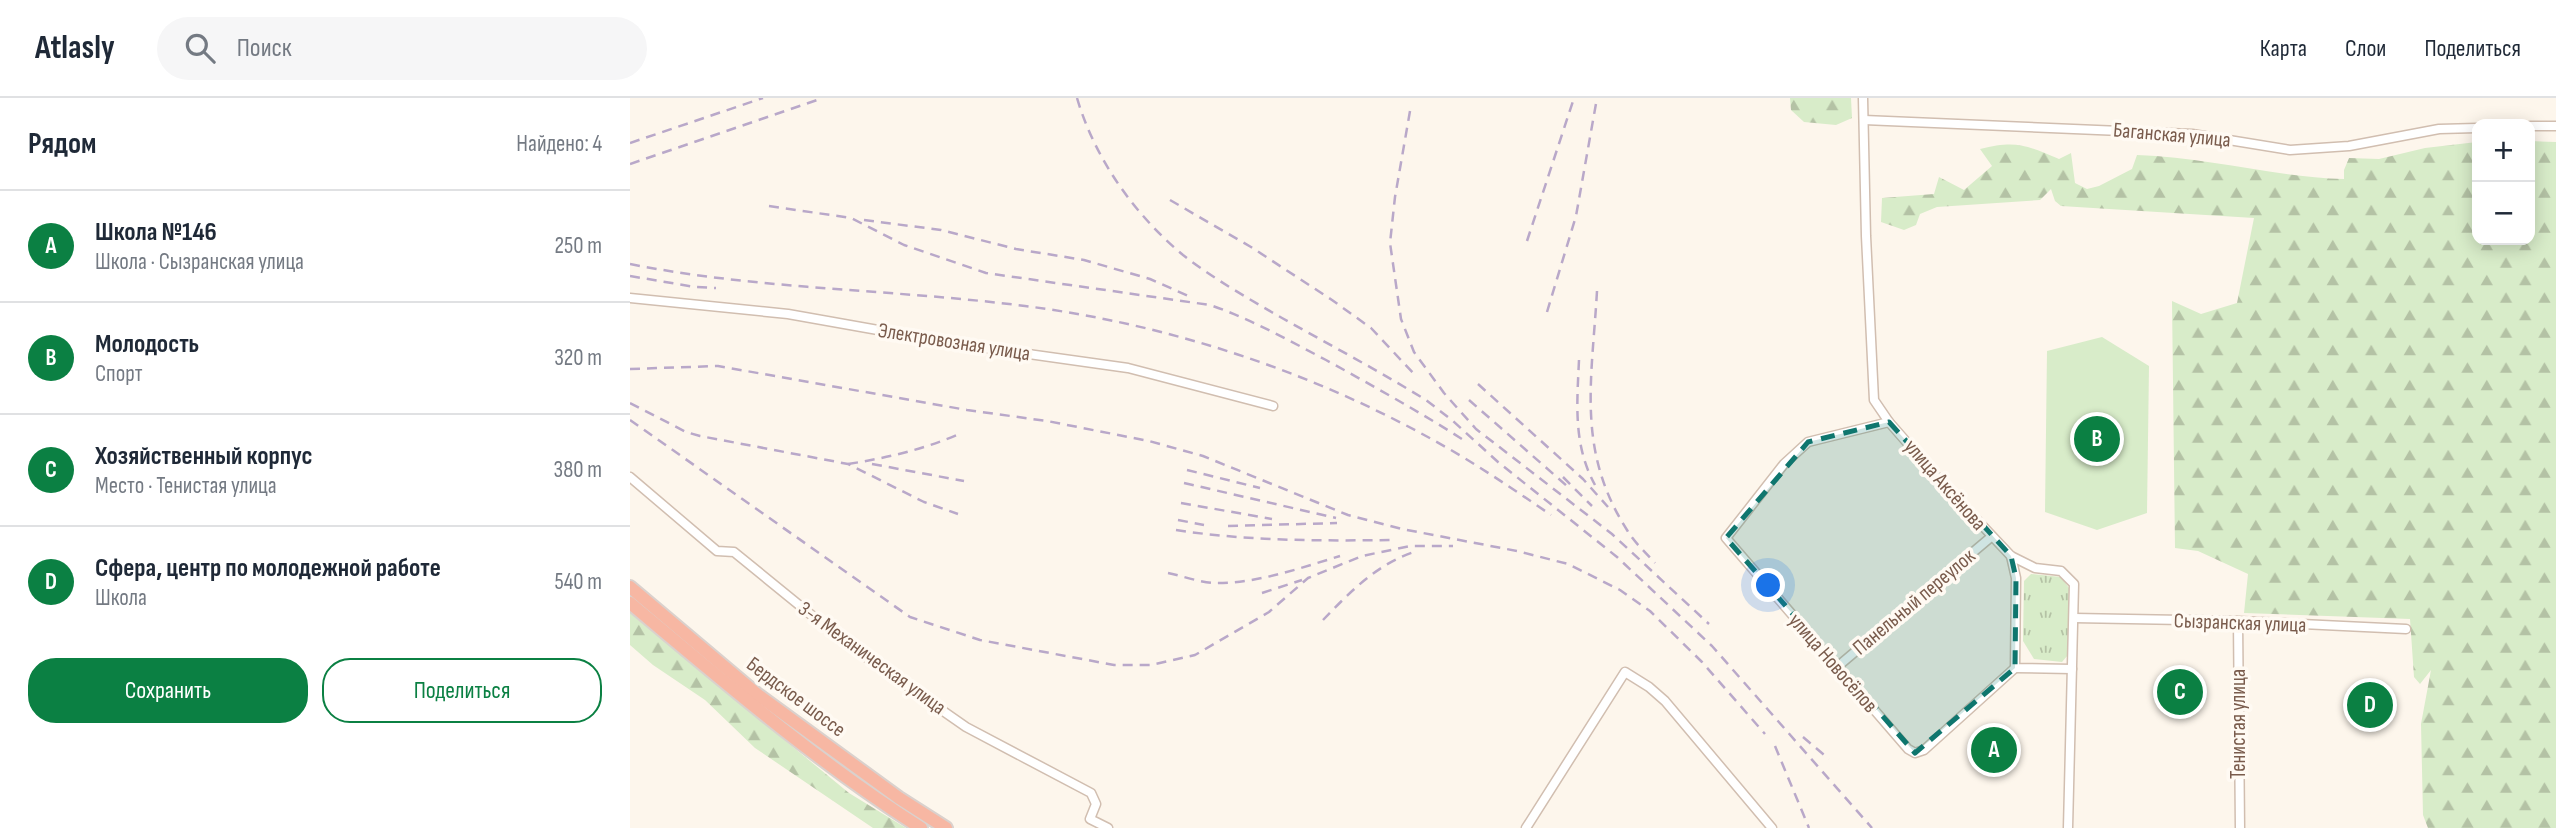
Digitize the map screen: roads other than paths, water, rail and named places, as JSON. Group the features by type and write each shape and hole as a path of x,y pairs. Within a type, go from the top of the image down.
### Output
{"highway":[{"name":"Бердское шоссе","path":"630,587 758,695 946,828"},
{"name":"Бердское шоссе","path":"630,603 749,703 819,757 921,828"}],"street":[{"name":"улица Аксёнова","path":"1863,98 1874,400 1889,422 2011,556 2035,568 2062,572 2074,584 2068,828"},
{"name":"Баганская улица","path":"1864,120 2143,130 2192,134 2290,150 2349,146 2439,129 2472,128"},
{"path":"2535,126 2556,125"},
{"name":"Электровозная улица","path":"630,298 788,314 965,345 1128,369 1273,405"},
{"name":"улица Новосёлов","path":"1889,422 1808,442 1784,464 1726,538 1908,749 1915,752 1924,750 2015,668"},
{"name":"3-я Механическая улица","path":"630,477 717,551 734,552 846,643 966,727 1091,793 1096,804 1090,819 1108,828"},
{"name":"Панельный переулок","path":"1837,667 1991,537"},
{"path":"2011,556 2016,578 2015,668 2072,669"},
{"name":"Сызранская улица","path":"2074,618 2238,621 2406,629"},
{"name":"Тенистая улица","path":"2238,621 2240,828"},
{"path":"1527,828 1625,672 1665,701 1772,828"}],"railway":[{"path":"630,143 763,98"},
{"path":"630,164 823,98"},
{"path":"1077,98 1094,142 1118,184 1165,239 1195,264 1232,288 1426,400 1498,462 1617,557 1712,646 1872,828"},
{"path":"1527,241 1574,98"},
{"path":"1547,312 1576,216 1597,98"},
{"path":"1410,111 1390,243 1401,319 1414,352 1444,393 1476,429 1612,534 1709,624"},
{"path":"1170,200 1251,247 1332,300 1371,328 1414,374"},
{"path":"769,206 851,218 904,245 986,273 1210,305 1255,323 1326,360 1465,441"},
{"path":"864,220 941,230 1016,249 1084,260 1150,279 1193,298"},
{"path":"630,264 728,279 1025,306 1078,314 1184,338 1288,372 1387,416 1465,458 1551,515"},
{"path":"630,276 716,288"},
{"path":"1597,291 1591,385 1594,443 1600,471 1611,500 1630,534 1655,563"},
{"path":"1579,360 1578,424 1583,455 1595,485"},
{"path":"630,369 718,366 967,410 1047,421 1149,441 1203,456 1348,515 1568,564 1620,590 1650,611 1702,662 1765,734"},
{"path":"1478,384 1583,479 1608,507"},
{"path":"1469,400 1567,486"},
{"path":"630,403 686,432 700,436 848,464 924,502 958,514"},
{"path":"630,420 910,617 980,640 1114,665 1151,665 1195,655 1269,612 1308,578 1362,556 1410,546 1453,546"},
{"path":"848,464 903,453 957,435"},
{"path":"872,464 964,481"},
{"path":"1187,470 1260,488"},
{"path":"1563,477 1592,506"},
{"path":"1184,483 1336,518"},
{"path":"1181,503 1272,519"},
{"path":"1178,520 1204,525"},
{"path":"1228,526 1337,523"},
{"path":"1176,530 1257,538 1391,540"},
{"path":"1323,620 1376,572 1414,552"},
{"path":"1168,573 1205,582 1233,582 1279,574 1340,556"},
{"path":"1262,593 1302,580"},
{"path":"1803,737 1829,759"},
{"path":"1775,746 1809,828"}],"place":[{"name":"Молодость","path":"2097,439"},
{"name":"Хозяйственный корпус","path":"2180,692"},
{"name":"Сфера, центр по молодежной работе","path":"2370,705"},
{"name":"Школа №146","path":"1994,750"}]}
